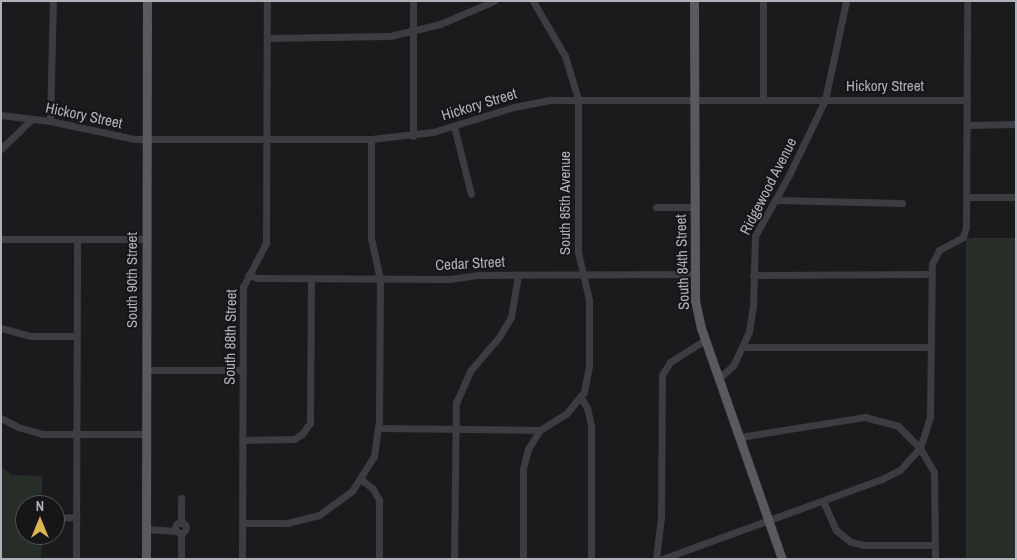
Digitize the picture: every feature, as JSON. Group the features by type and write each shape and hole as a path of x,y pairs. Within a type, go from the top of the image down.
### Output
{"main road":[{"name":"South 90th Street","path":"146,559 147,1"},
{"name":"South 84th Street","path":"694,1 694,274 696,310 705,340"},
{"path":"705,340 770,520 782,559"}],"street":[{"path":"50,121 53,1"},
{"name":"South 88th Street","path":"242,559 243,287 266,243 267,1"},
{"path":"413,1 414,136"},
{"path":"267,38 366,38 413,32 451,21 494,1"},
{"name":"South 85th Avenue","path":"533,1 565,56 578,99 578,252 589,300 589,366 581,398"},
{"path":"763,1 763,99"},
{"name":"Ridgewood Avenue","path":"719,378 733,366 742,347 752,317 755,236 776,200 825,100 846,1"},
{"path":"662,559 892,475 920,448 930,417 932,264 939,250 964,236 966,216 967,1"},
{"name":"Hickory Street","path":"1,115 50,121 112,136 146,139 372,139 414,136 528,104 578,99 967,100"},
{"path":"1,148 32,119"},
{"path":"967,125 1016,124"},
{"path":"454,126 471,194"},
{"path":"242,523 287,522 313,517 341,501 362,480 374,456 379,428 380,279 370,238 372,139"},
{"path":"966,197 1016,197"},
{"path":"776,200 902,203"},
{"path":"656,207 694,207"},
{"path":"1,239 146,239"},
{"path":"76,559 77,239"},
{"name":"Cedar Street","path":"248,275 257,278 380,279 518,275 694,274"},
{"path":"753,274 931,274"},
{"path":"454,559 454,428 456,403 465,379 499,337 511,317 518,275"},
{"path":"242,440 286,440 302,434 311,418 311,279"},
{"path":"1,328 30,336 76,336"},
{"path":"656,559 661,517 662,375 670,362 705,340"},
{"path":"742,347 930,346"},
{"path":"146,370 243,370"},
{"path":"523,559 523,469 528,449 540,430 566,414 581,398 587,408 591,426 591,559"},
{"path":"740,436 870,417 898,426 920,448 935,478 935,559"},
{"path":"1,418 36,433 146,434"},
{"path":"379,428 540,430"},
{"path":"362,480 373,488 379,500 379,559"},
{"path":"181,498 178,528 181,559"},
{"path":"823,501 836,530 851,542 864,545 935,545"},
{"path":"65,518 76,517"},
{"path":"146,529 178,528"}],"shaded area":[{"path":"966,238 1016,238 1016,559 966,559"},
{"path":"1,466 11,475 42,476 42,495 15,495 15,545 42,545 41,559 1,559"}]}
